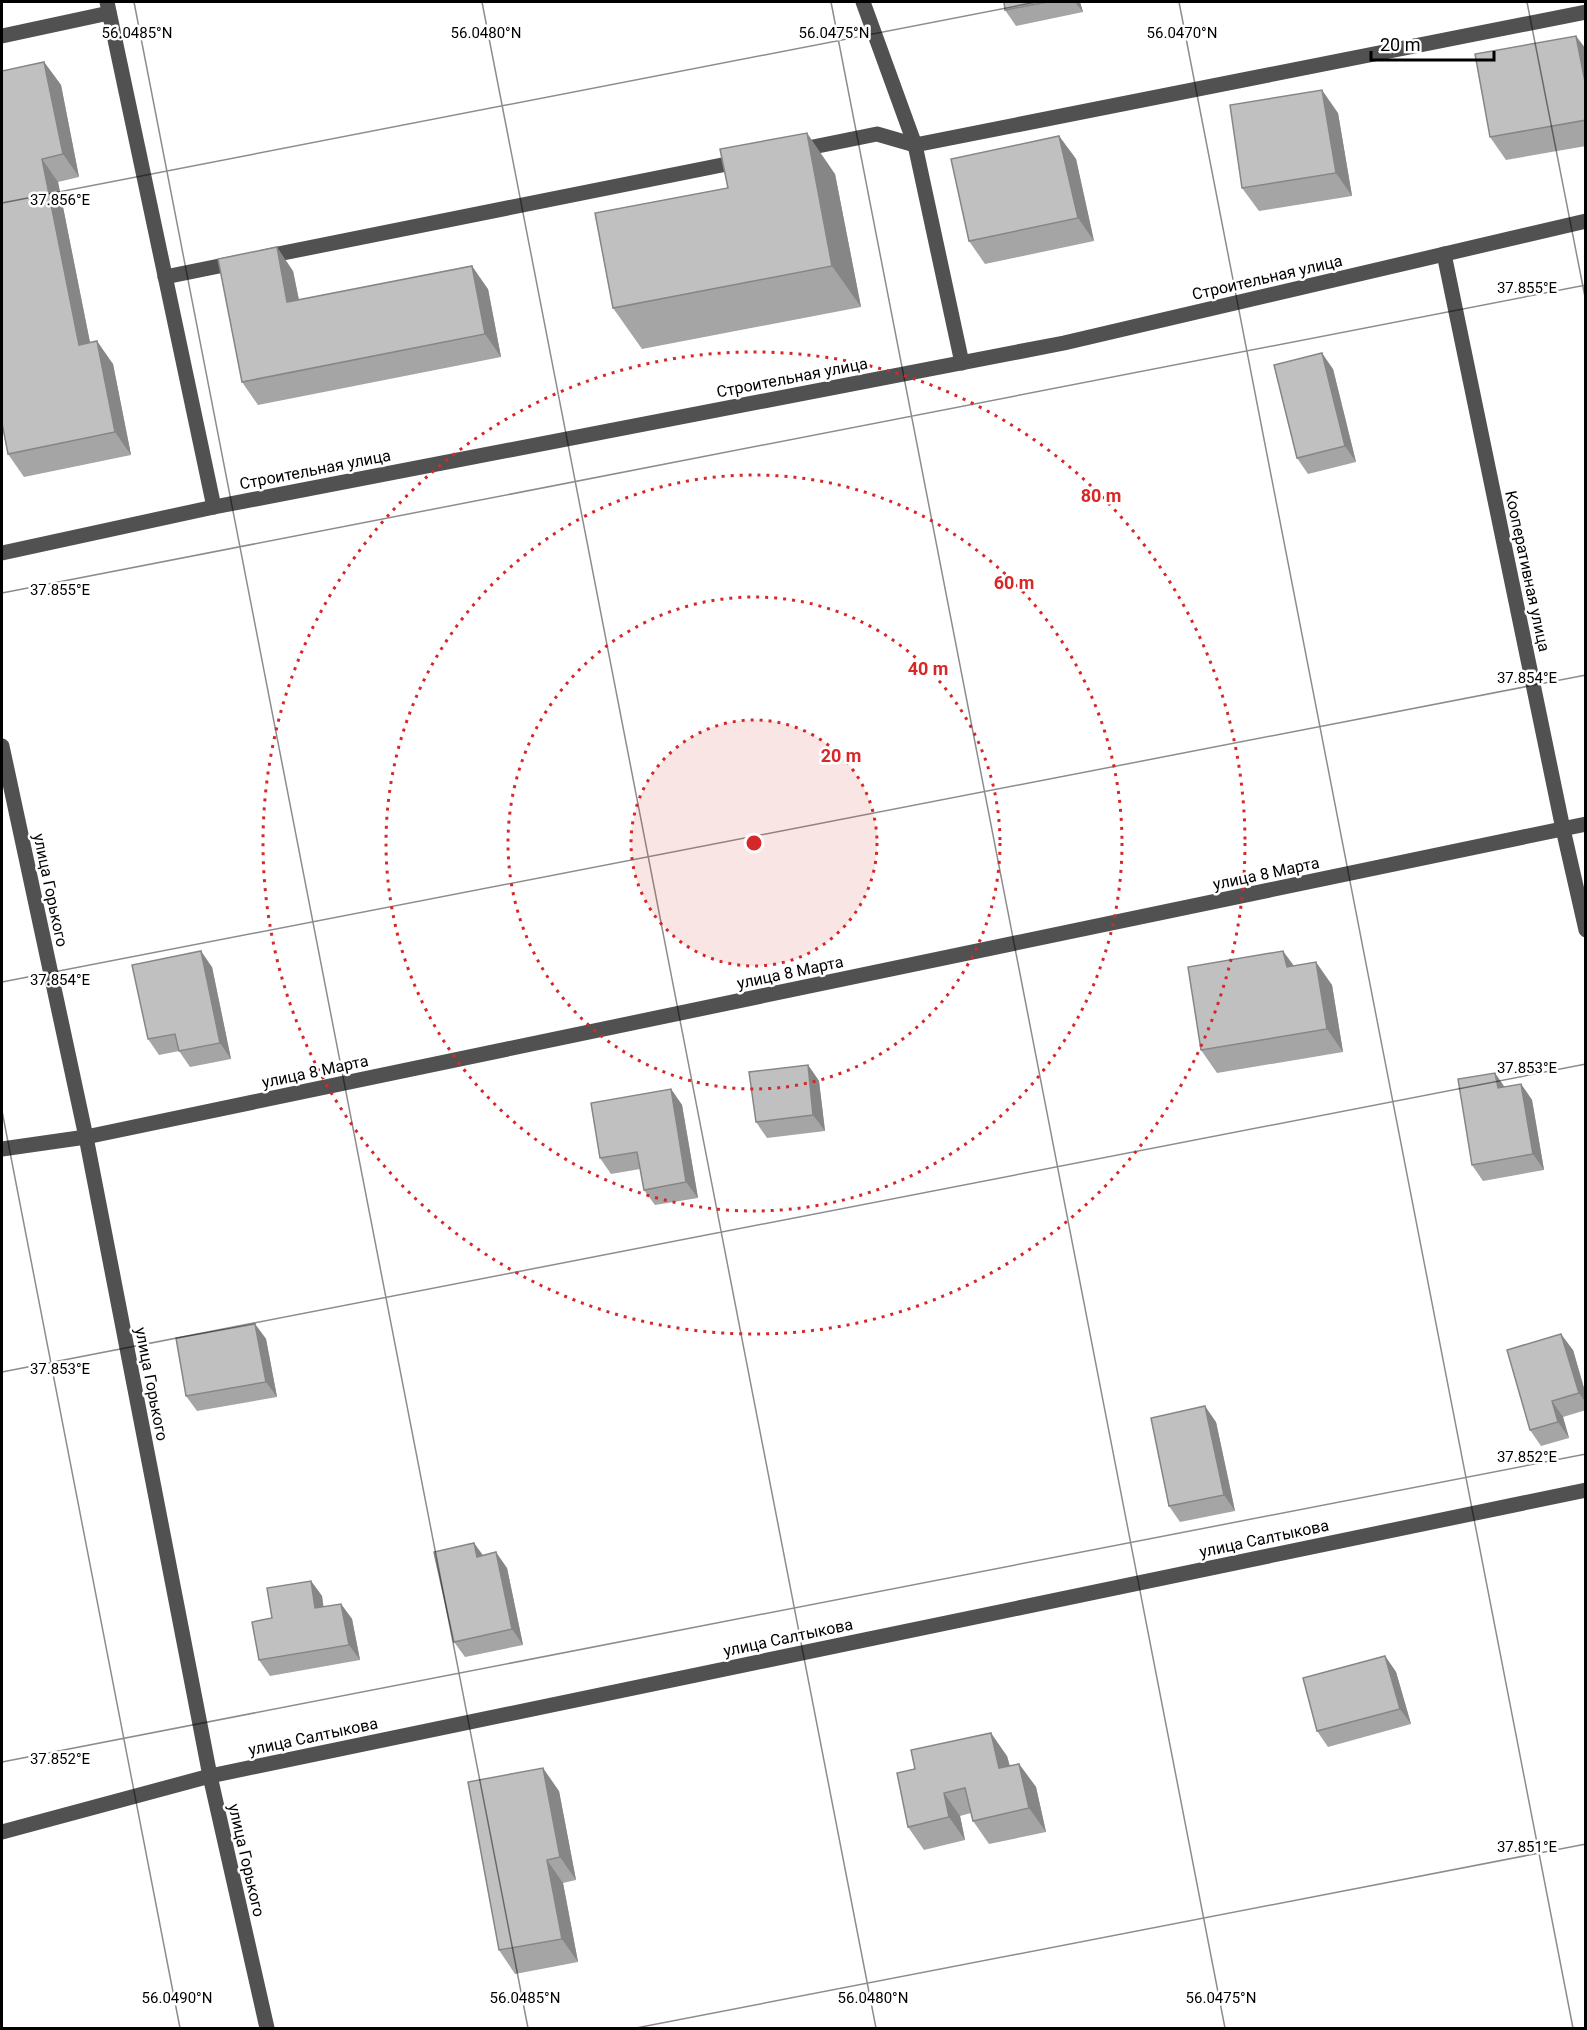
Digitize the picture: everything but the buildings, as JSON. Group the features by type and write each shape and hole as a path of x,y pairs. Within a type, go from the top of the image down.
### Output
{"street":[{"path":"863,2 915,145 962,363"},
{"path":"2,36 108,7 213,507"},
{"path":"784,152 877,134 915,145 1586,12"},
{"path":"165,277 760,157"},
{"name":"Строительная улица","path":"2,553 213,507 1064,343 1586,221"},
{"name":"Кооперативная улица","path":"1444,254 1563,830 1586,930"},
{"name":"улица Горького","path":"2,746 86,1137 210,1776 267,2028"},
{"name":"улица 8 Марта","path":"2,1149 86,1137 1586,825"},
{"name":"улица Салтыкова","path":"2,1832 210,1776 1586,1490"}]}
